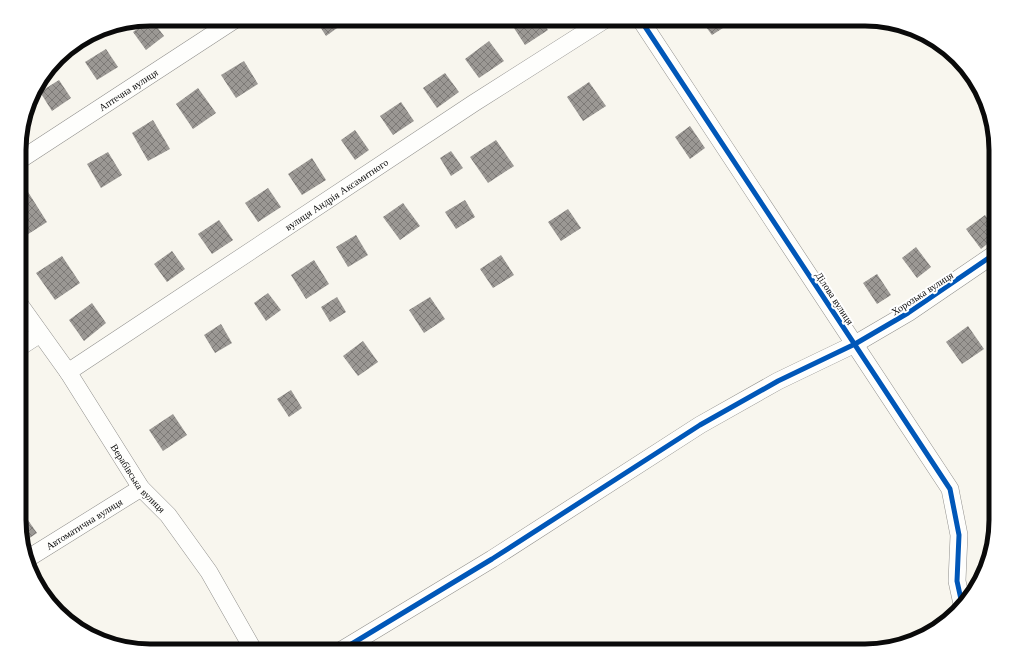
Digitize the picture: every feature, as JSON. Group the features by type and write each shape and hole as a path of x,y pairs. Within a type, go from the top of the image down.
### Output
{"street":[{"name":"Аптечна вулиця","path":"26,156 225,26"},
{"name":"вулиця Андрія Аксамитного","path":"68,372 474,102 595,26"},
{"name":"Ділова вулиця","path":"645,26 950,488 959,535 956,581 961,599"},
{"name":"Хорозька вулиця","path":"352,644 492,559 700,425 778,381 855,344 908,313 989,258"},
{"name":"Верабівська вулиця","path":"26,314 68,372 141,488 168,515 209,572 250,644"},
{"path":"26,342 40,334"},
{"name":"Автоматична вулиця","path":"32,556 141,488"}],"building":[{"path":"141,26 156,26 164,36 146,50 133,32"},
{"path":"320,26 340,26 326,36"},
{"path":"513,26 545,26 548,30 525,45"},
{"path":"705,26 721,26 723,28 712,35"},
{"path":"489,41 504,61 479,78 465,59"},
{"path":"106,49 118,67 97,80 85,62"},
{"path":"244,61 258,84 236,98 221,75"},
{"path":"445,73 459,92 437,108 423,88"},
{"path":"59,80 71,98 52,111 40,93"},
{"path":"589,82 606,106 583,121 567,97"},
{"path":"198,88 216,113 193,129 176,104"},
{"path":"401,102 414,121 393,135 380,116"},
{"path":"153,120 170,149 148,161 132,133"},
{"path":"690,126 705,148 690,159 675,137"},
{"path":"355,130 369,150 355,160 341,140"},
{"path":"496,140 514,166 488,183 470,157"},
{"path":"451,151 463,168 451,176 440,158"},
{"path":"108,152 122,175 101,188 87,164"},
{"path":"312,158 326,180 302,195 288,174"},
{"path":"268,188 281,207 258,222 245,203"},
{"path":"28,192 47,222 26,235 26,194"},
{"path":"465,200 475,217 456,229 445,212"},
{"path":"403,203 420,226 400,240 383,217"},
{"path":"568,209 581,228 561,241 548,222"},
{"path":"985,215 989,220 989,243 981,249 966,229"},
{"path":"219,220 233,240 212,254 198,234"},
{"path":"356,235 368,255 348,267 336,247"},
{"path":"916,247 931,267 917,278 902,258"},
{"path":"172,251 185,269 167,282 154,264"},
{"path":"501,255 514,275 493,288 480,269"},
{"path":"62,256 80,283 55,300 36,273"},
{"path":"314,260 329,284 306,299 291,275"},
{"path":"877,274 891,295 877,304 863,283"},
{"path":"268,293 281,310 266,321 254,303"},
{"path":"337,297 346,312 330,322 321,307"},
{"path":"430,297 445,319 424,333 409,310"},
{"path":"92,303 106,323 84,341 69,320"},
{"path":"221,324 232,343 215,353 204,335"},
{"path":"968,326 984,349 962,364 946,342"},
{"path":"363,341 378,362 358,376 343,356"},
{"path":"291,390 302,408 289,417 277,399"},
{"path":"173,414 187,435 163,451 149,430"},
{"path":"26,517 37,533 27,539"}],"cycle path":[{"path":"645,26 950,489 959,535 957,581 961,598"},
{"path":"352,644 492,559 700,425 778,381 855,344 908,313 989,258"}]}
